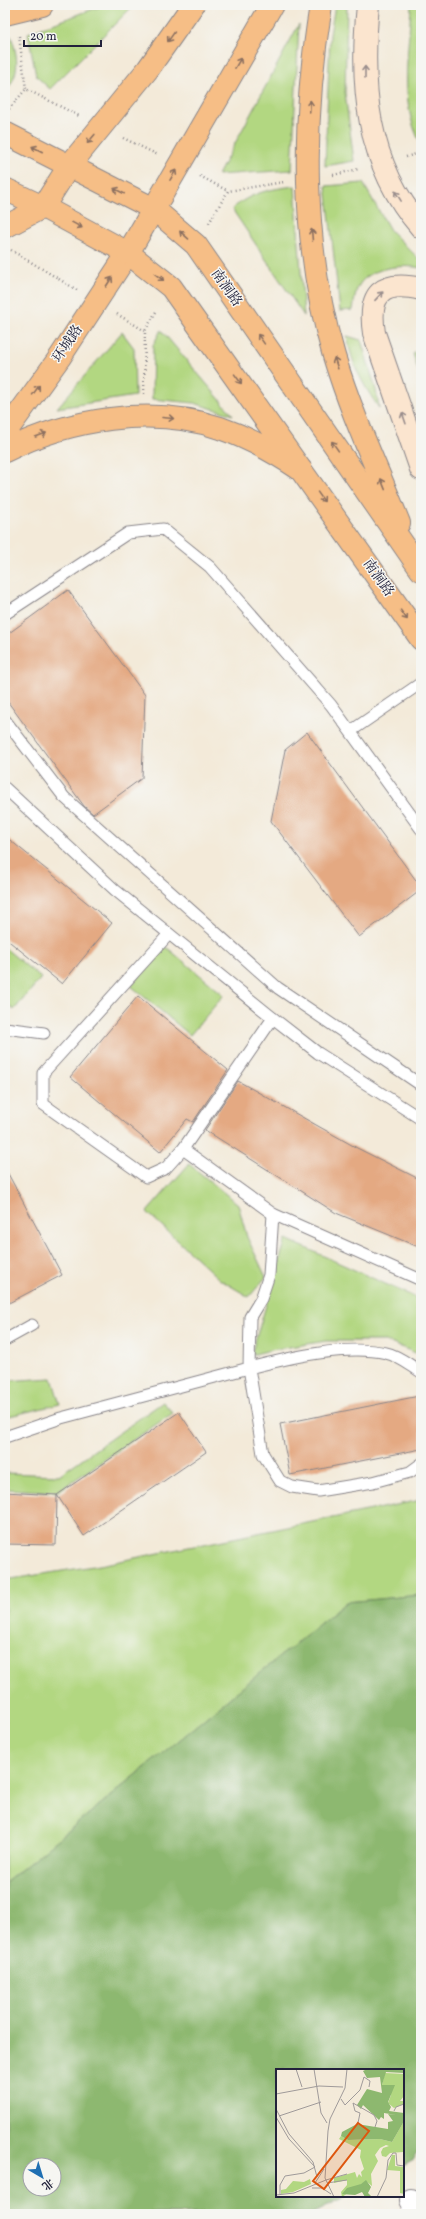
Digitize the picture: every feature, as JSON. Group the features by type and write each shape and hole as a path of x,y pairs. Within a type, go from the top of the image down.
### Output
{"main road":[{"path":"9,13 42,5"},
{"path":"5,227 43,207 69,166 148,69 193,5"},
{"path":"154,209 272,5"},
{"path":"321,5 312,78 309,149 310,208 320,299 332,349 343,385 417,565"},
{"name":"南涧路","path":"5,133 154,209 196,245 417,565"},
{"name":"南涧路","path":"5,189 43,207 128,253 171,286 421,640"},
{"name":"环城路","path":"5,433 60,357 128,253 154,209"},
{"path":"5,451 39,436 81,424 119,418 168,418 196,422 228,431 278,455 303,471"}],"street":[{"path":"368,5 365,72 368,115 372,133 381,163 393,188 421,227"},
{"path":"421,289 400,286 384,291 374,301 371,314 374,333 421,468"}],"lane":[{"path":"5,614 128,533 163,529 210,567 331,705 421,829"},
{"path":"351,731 421,683"},
{"path":"5,720 64,796 278,988 421,1085"},
{"path":"5,788 115,890 273,1018 318,1053 421,1120"},
{"path":"169,934 43,1073 43,1104 146,1177 166,1168 183,1149 273,1018"},
{"path":"5,1028 44,1033"},
{"path":"183,1149 274,1214 421,1280"},
{"path":"274,1214 269,1275 262,1299 250,1317 249,1368 263,1454 280,1481 292,1487 318,1491 373,1482 410,1472 421,1464"},
{"path":"5,1340 32,1325"},
{"path":"5,1437 60,1418 284,1359 359,1350 388,1353 421,1372"}],"path":[{"path":"9,13 19,35 26,89"}],"green space":[{"path":"104,5 134,5 50,89 36,76 28,33"},
{"path":"335,5 347,5 345,93 354,161 325,166 330,35"},
{"path":"411,5 421,5 421,144 409,111 407,93 407,58"},
{"path":"299,24 292,170 218,175"},
{"path":"11,36 16,52 17,66 10,86 5,93 5,37"},
{"path":"363,183 390,230 421,261 421,268 404,266 395,267 376,272 368,276 357,289 353,310 340,311 326,186"},
{"path":"295,186 304,316 232,209 246,199 262,192"},
{"path":"161,330 233,415 194,403 152,399 153,345"},
{"path":"122,332 134,348 135,396 57,408"},
{"path":"347,336 361,340 376,390 379,408 358,374"},
{"path":"421,348 421,380 413,354"},
{"path":"165,946 224,995 190,1035 131,986"},
{"path":"5,948 41,978 14,1010 5,1002"},
{"path":"189,1164 238,1204 247,1237 266,1277 249,1297 219,1279 147,1212"},
{"path":"286,1239 421,1300 421,1355 385,1341 326,1341 271,1350 251,1355"},
{"path":"52,1378 60,1404 5,1417 5,1381"},
{"path":"163,1402 173,1413 57,1492 5,1489 5,1473 59,1475"},
{"path":"421,1500 421,1595 346,1602 5,1883 5,1580 100,1565"},
{"path":"421,1595 421,2147 414,2159 404,2164 404,2069 276,2069 276,2197 344,2197 312,2214 5,2214 5,1883 346,1602"}],"building":[{"path":"68,590 145,695 142,778 93,814 84,806 5,698 5,636"},
{"path":"307,732 421,887 421,890 359,937 271,821 285,750"},
{"path":"5,836 112,923 62,984 5,938"},
{"path":"138,996 228,1070 193,1122 187,1119 160,1152 70,1077"},
{"path":"238,1081 357,1148 421,1180 421,1248 336,1213 205,1130"},
{"path":"5,1168 62,1275 5,1305"},
{"path":"419,1396 421,1407 421,1449 290,1475 280,1424"},
{"path":"179,1412 206,1452 84,1536 57,1495"},
{"path":"5,1492 57,1495 56,1545 5,1544"}]}
